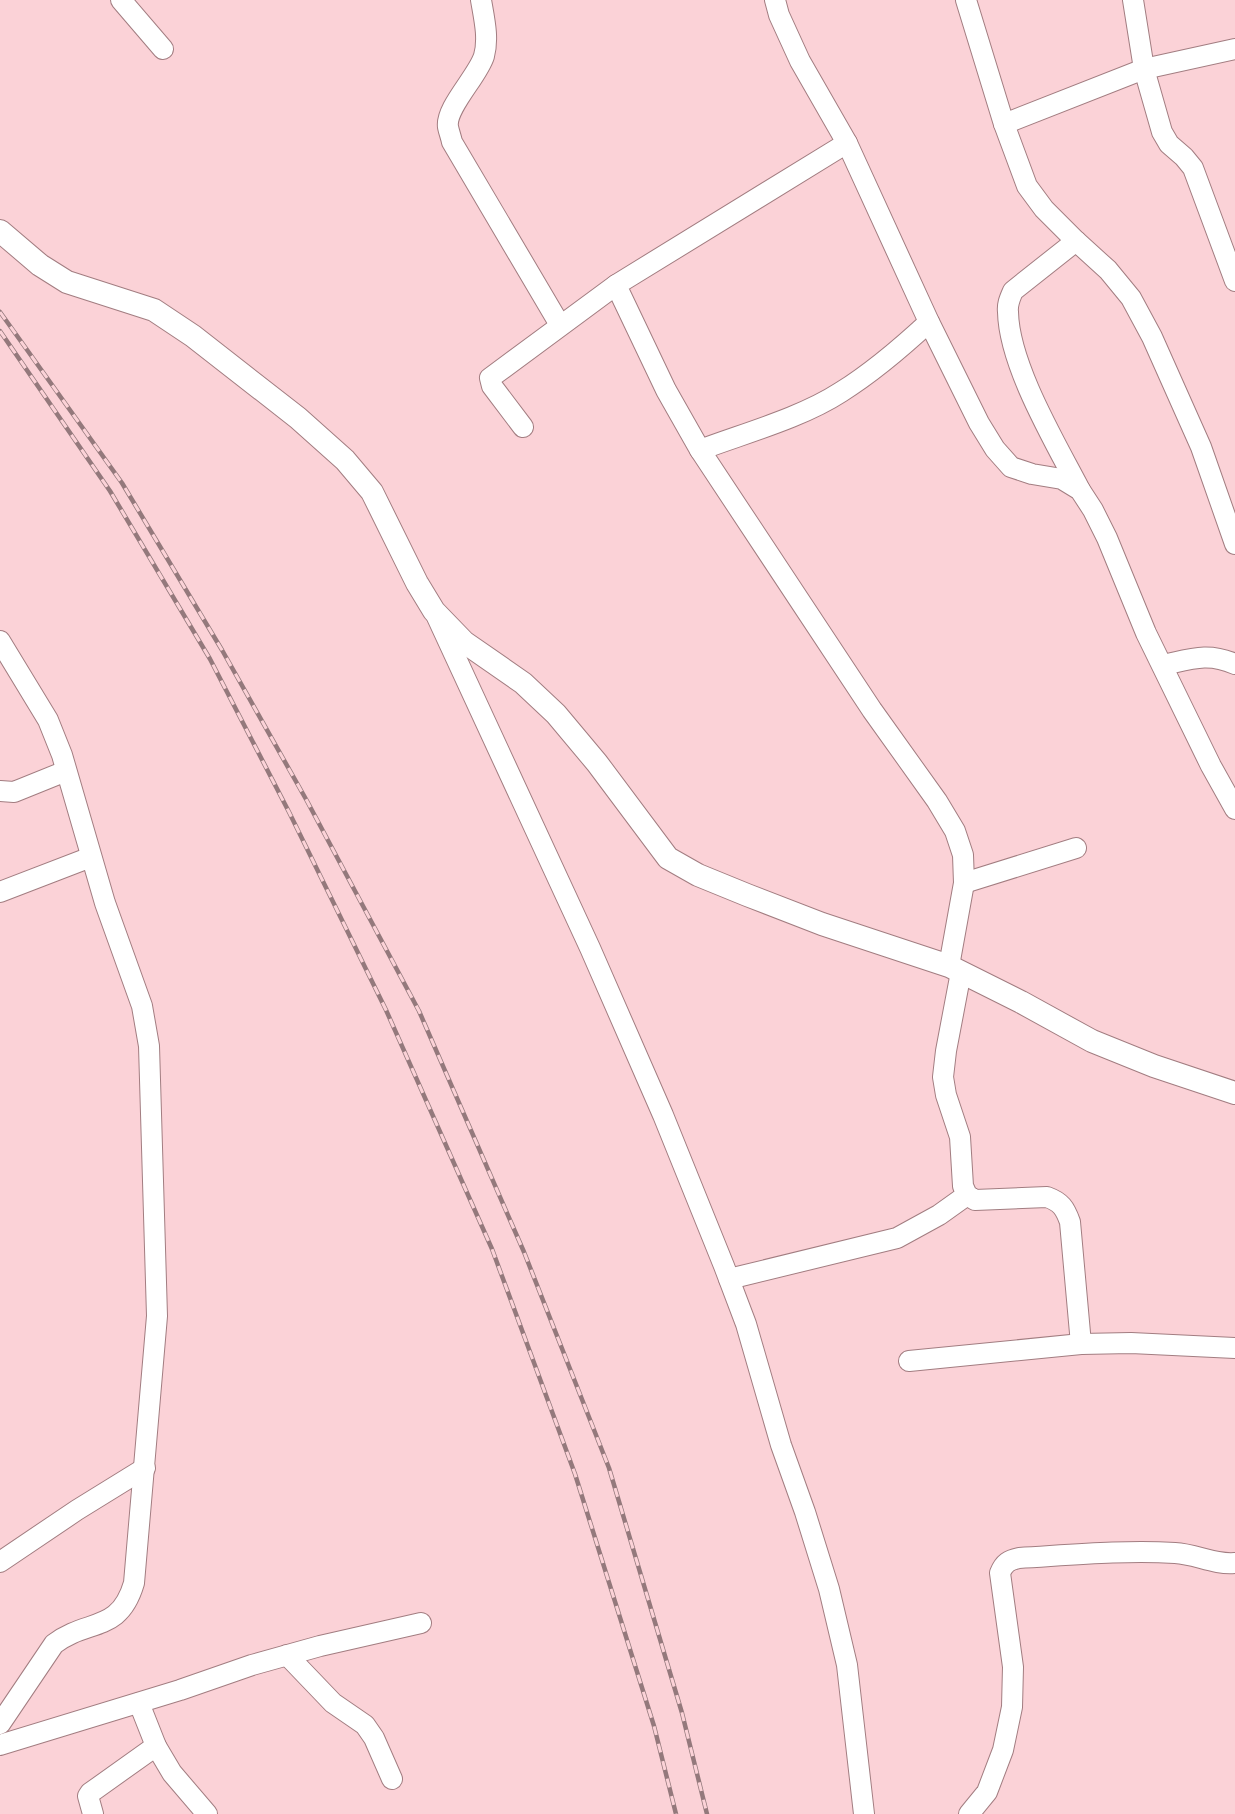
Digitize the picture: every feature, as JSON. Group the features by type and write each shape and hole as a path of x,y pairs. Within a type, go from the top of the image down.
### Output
{"main road":[{"path":"0,231 40,265 68,282 154,310 193,336 298,418 345,460 372,492 417,583 434,611 464,642 523,683 556,714 597,763 668,858 698,875 767,903 822,924 955,969 1021,1002 1092,1041 1154,1066 1235,1094"}],"street":[{"path":"121,0 163,49"},
{"path":"481,0 486,33 484,55 477,73 450,112 447,125 452,142 560,326"},
{"path":"775,0 779,15 800,61 847,143 929,322 980,423 995,449 1011,467 1032,474 1062,479 1080,490"},
{"path":"966,0 1004,124 1027,186 1044,209 1108,270 1131,298 1152,337 1200,447 1235,544"},
{"path":"1133,0 1144,70 1162,132 1169,144 1184,157 1193,168 1235,281"},
{"path":"1004,124 1144,70 1234,52"},
{"path":"523,427 492,386 490,378 616,285 847,143"},
{"path":"1076,241 1013,291 1009,301 1008,311 1010,330 1021,367 1041,414 1080,490 1093,510 1107,538 1146,633 1163,665 1184,713 1235,810"},
{"path":"616,285 666,390 700,450 872,710 937,801 955,831 963,855 964,883 943,1077 946,1095 960,1137 963,1186 967,1195 975,1200 983,1201 1047,1197 1058,1200 1065,1208 1070,1222 1081,1344"},
{"path":"700,450 804,411 840,393 896,353 929,322"},
{"path":"434,611 590,948 663,1115 746,1324 781,1445 805,1512 829,1589 847,1665 864,1814"},
{"path":"0,641 48,720 66,771 105,903 142,1006 149,1046 157,1316 134,1582 129,1599 119,1612 102,1623 66,1634 54,1644 0,1724"},
{"path":"1163,665 1194,658 1214,657 1235,664"},
{"path":"0,791 14,792 66,771"},
{"path":"964,883 1076,848"},
{"path":"0,892 22,882 91,857"},
{"path":"729,1279 897,1238 939,1215 967,1195"},
{"path":"909,1361 1081,1344 1131,1343 1235,1348"},
{"path":"0,1562 77,1510 145,1468"},
{"path":"969,1814 987,1792 1003,1750 1012,1707 1013,1667 1000,1573 1004,1565 1011,1559 1019,1558 1134,1552 1177,1553 1224,1564 1235,1563"},
{"path":"0,1745 139,1703 252,1665 421,1623"},
{"path":"286,1656 333,1703 365,1725 374,1738 392,1779"},
{"path":"139,1703 156,1746 172,1773 207,1814"},
{"path":"93,1814 88,1796 90,1792 156,1746"}],"railway":[{"path":"0,312 122,483 222,650 307,801 419,1011 524,1252 609,1468 682,1713 707,1814"},
{"path":"0,331 110,491 210,659 289,812 386,1010 492,1249 575,1474 654,1726 676,1814"}]}
